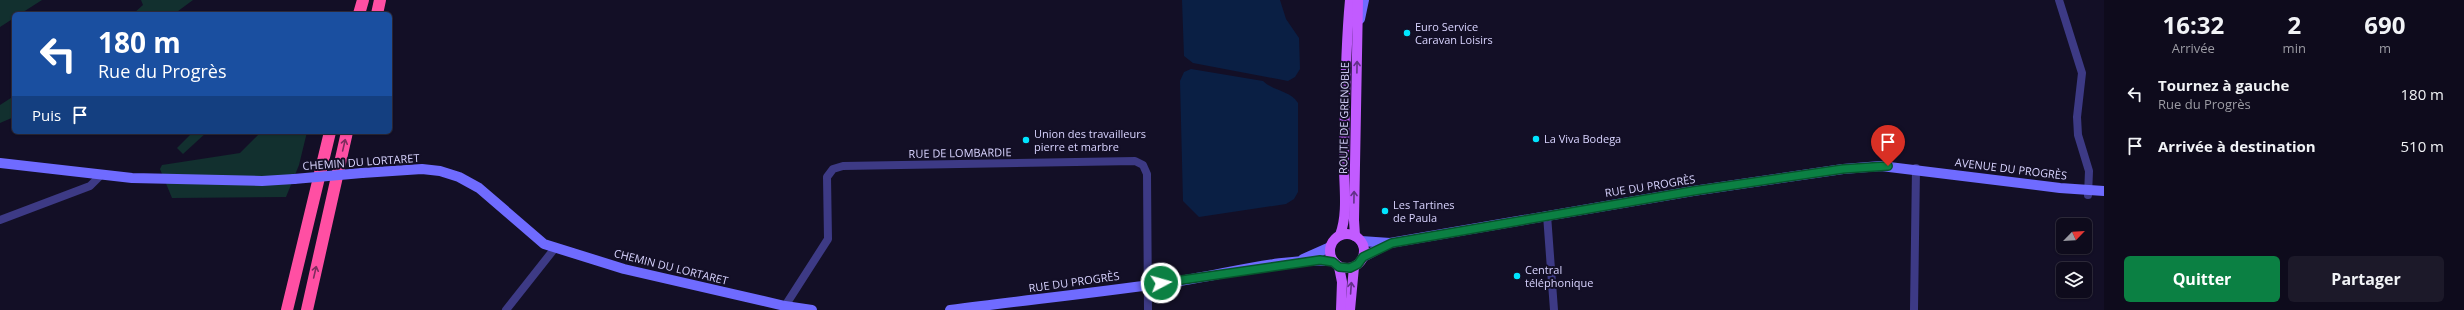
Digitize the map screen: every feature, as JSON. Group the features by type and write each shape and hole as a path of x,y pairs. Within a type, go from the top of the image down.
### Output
{"highway":[{"path":"360,12 363,0"},
{"path":"377,12 380,0"},
{"path":"287,310 330,134"},
{"path":"306,310 347,134"}],"main road":[{"name":"ROUTE DE GRENOBLE","path":"1340,235 1344,223 1344,156 1350,0"},
{"name":"ROUTE DE GRENOBLE","path":"1358,0 1354,220 1358,239"},
{"path":"1358,26 1364,0"},
{"name":"CHEMIN DU LORTARET","path":"0,163 132,178 262,181 422,169 440,171 459,177 479,188 533,236 544,244 554,248 624,269 785,308 812,310"},
{"name":"RUE DU PROGRÈS","path":"1358,239 1390,243 1547,215 1843,169 1881,166 1916,168"},
{"name":"AVENUE DU PROGRÈS","path":"1916,168 2088,192 2104,191"},
{"path":"1341,310 1342,282 1330,247 1340,235 1358,239 1363,246 1363,257 1354,267 1350,310"},
{"name":"RUE DU PROGRÈS","path":"1363,257 1390,243"},
{"name":"RUE DU PROGRÈS","path":"1295,262 1330,247"},
{"name":"RUE DU PROGRÈS","path":"950,310 1148,284 1295,262 1320,260 1336,264"},
{"path":"1336,264 1354,267"}],"street":[{"path":"2059,0 2082,72 2077,117 2078,136 2089,171 2088,192"},
{"name":"RUE DE LOMBARDIE","path":"785,308 828,239 827,177 833,169 843,166 1135,161 1143,165 1147,174 1148,310"},
{"path":"1914,310 1916,168"},
{"path":"0,220 90,186 101,175"},
{"path":"1547,215 1554,310"},
{"path":"506,310 554,248"}],"green space":[{"path":"0,0 42,0 23,12 12,12 12,19 0,27"},
{"path":"141,0 193,0 177,12 135,12 143,5"},
{"path":"12,97 12,118 0,123 0,105"},
{"path":"191,134 205,134 183,154 177,148"},
{"path":"259,134 307,134 299,165 286,197 172,198 160,169 162,165 240,153"}],"water":[{"path":"1182,0 1280,0 1286,19 1299,38 1300,69 1295,77 1288,81 1193,63 1184,56"},
{"path":"1191,69 1263,81 1295,99 1298,103 1298,192 1294,199 1286,204 1199,217 1183,201 1180,81 1184,72"}],"place":[{"name":"Euro Service Caravan Loisirs","path":"1407,33"},
{"name":"La Viva Bodega","path":"1536,139"},
{"name":"Union des travailleurs pierre et marbre","path":"1026,140"},
{"name":"Les Tartines de Paula","path":"1385,211"},
{"name":"Central téléphonique","path":"1517,276"}],"route":[{"path":"1161,283 1295,262 1320,260 1333,262 1344,269 1354,267 1363,257 1390,243 1693,191 1843,169 1888,166"}]}
